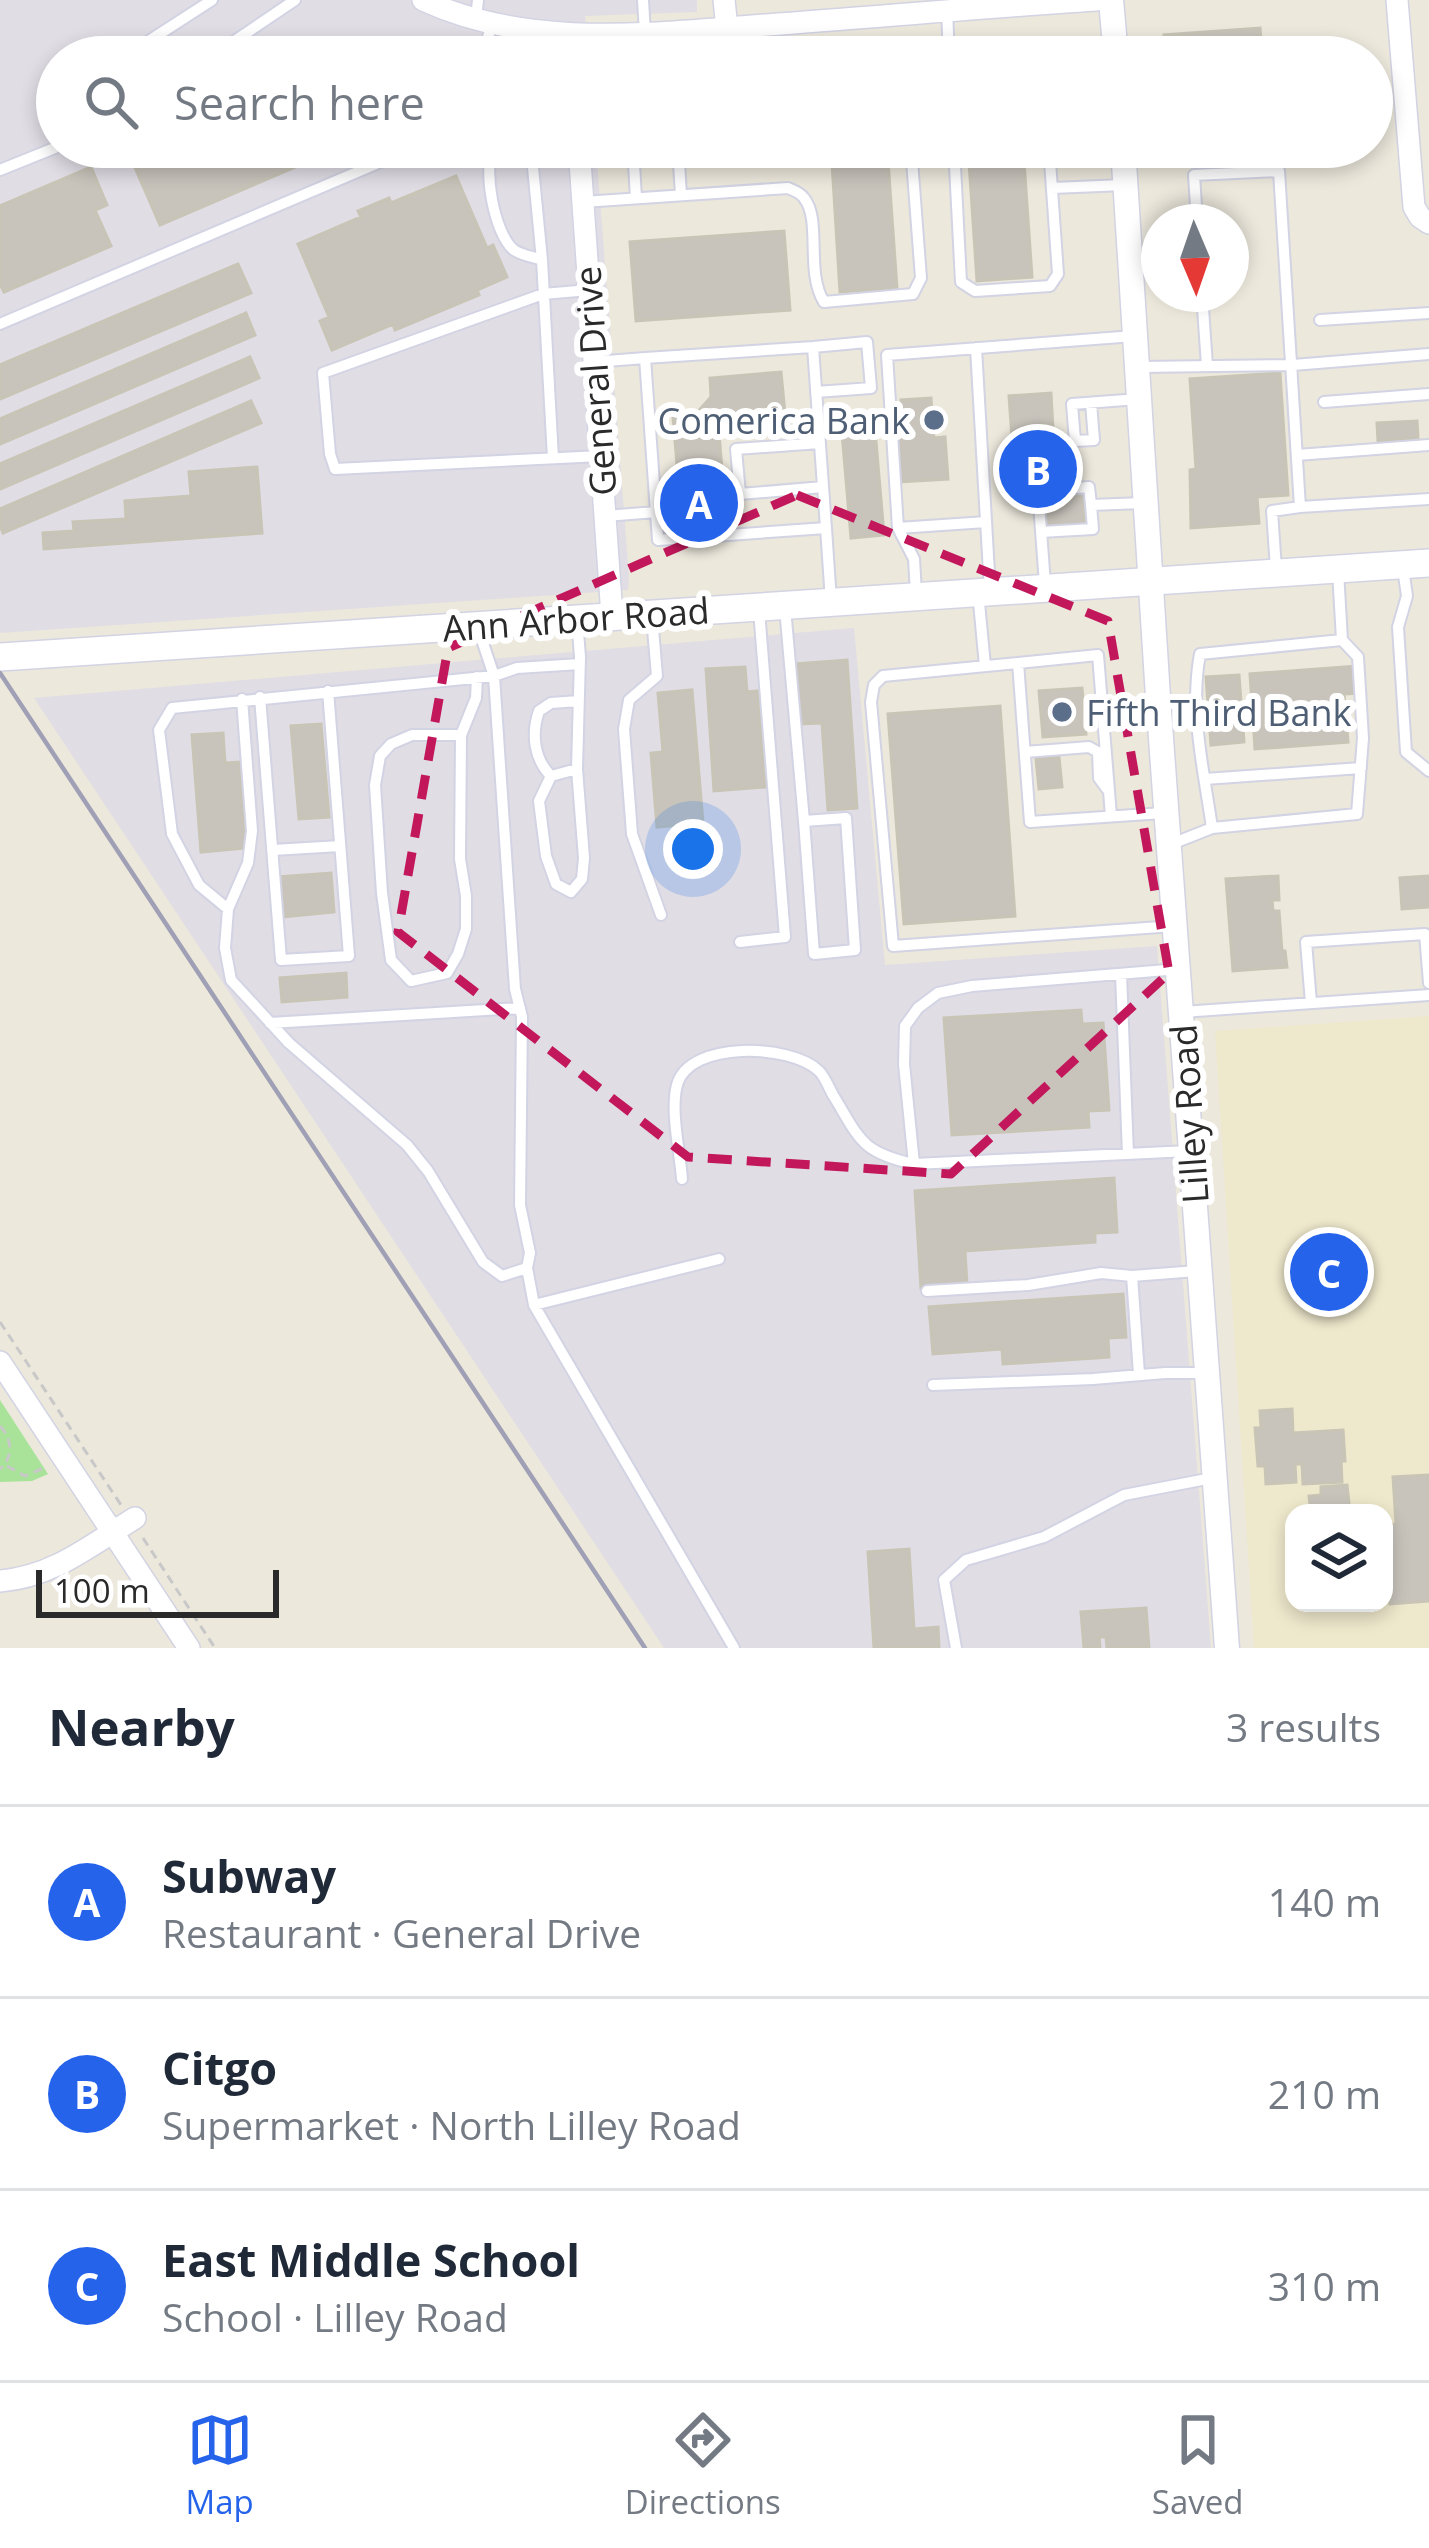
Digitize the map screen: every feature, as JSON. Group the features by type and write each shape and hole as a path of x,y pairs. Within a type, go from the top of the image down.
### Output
{"main road":[{"name":"Ann Arbor Road","path":"0,657 1416,564"}],"street":[{"path":"423,0 560,33 727,28 900,8 947,10 1096,0"},
{"path":"724,0 727,28"},
{"path":"1111,0 1114,36"},
{"path":"1397,0 1414,207 1429,223"},
{"name":"General Drive","path":"580,168 612,616"},
{"name":"Lilley Road","path":"1124,168 1227,1648"},
{"path":"0,1362 189,1648"},
{"path":"0,1581 46,1572 133,1519"}],"lane":[{"path":"156,36 212,0"},
{"path":"265,0 277,12"},
{"path":"242,36 295,0"},
{"path":"643,0 645,33"},
{"path":"947,10 949,36"},
{"path":"0,170 36,155"},
{"path":"0,324 367,168"},
{"path":"488,168 502,235 514,251 542,260"},
{"path":"533,168 553,458"},
{"path":"634,168 636,198"},
{"path":"679,168 681,195"},
{"path":"583,202 788,188 803,195 811,211 815,288 824,302 914,294 921,278 913,168"},
{"path":"955,168 962,282 975,291 1050,286 1058,274 1051,168"},
{"path":"1196,204 1194,176 1279,170 1300,507"},
{"path":"1052,188 1124,185"},
{"path":"589,290 543,294 323,374 335,469 601,455"},
{"path":"1203,312 1207,366"},
{"path":"1320,320 1429,313"},
{"path":"916,596 914,559 898,528 887,355 1134,336"},
{"path":"594,362 868,342 871,388 816,392"},
{"path":"813,347 831,601"},
{"path":"976,348 986,522 985,666"},
{"path":"1136,367 1293,365 1429,354"},
{"path":"645,358 658,541 826,528"},
{"path":"1324,402 1429,394"},
{"path":"1091,403 1139,399"},
{"path":"820,443 736,449 740,494 823,487"},
{"path":"1297,455 1429,445"},
{"path":"1041,532 1093,529 1089,487 1038,491 1041,532 1046,587"},
{"path":"1276,573 1272,511 1429,499"},
{"path":"1090,505 1146,503"},
{"path":"605,516 656,512"},
{"path":"898,528 986,522"},
{"path":"1416,564 1398,627 1406,752 1429,771"},
{"path":"1169,845 1213,828 1357,814 1363,738 1358,657 1342,640 1338,568"},
{"path":"772,605 804,821 814,954 855,950 846,818 804,821"},
{"path":"740,942 785,937 772,605"},
{"path":"652,613 657,676 628,700 625,729 632,834 661,915"},
{"path":"577,618 577,769 584,858 582,879 571,892 556,884 546,856 539,801 551,776 577,769"},
{"path":"477,625 494,676 520,1008 520,1205 534,1306 734,1648"},
{"path":"1213,828 1198,728 1195,680 1199,654 1342,640"},
{"path":"1111,816 1098,655 883,676 874,685 871,702 893,946 1176,926"},
{"path":"1018,663 1030,822 1167,812"},
{"path":"228,909 199,885 172,834 159,730 172,708 580,664"},
{"path":"460,735 412,735 391,744 380,756 375,784 391,960 411,981 447,973 466,929 460,859 460,735 476,698 477,677"},
{"path":"260,697 281,960 350,956 328,691"},
{"path":"242,699 252,832 248,863 228,909 225,948 230,980 289,1043 407,1145 483,1262 502,1276 527,1268"},
{"path":"551,776 539,764 534,725 539,711 551,704 579,701"},
{"path":"1025,752 1088,747 1098,752 1099,778 1109,791"},
{"path":"1205,779 1361,768"},
{"path":"272,850 340,846"},
{"path":"1311,1004 1306,942 1426,934 1429,983"},
{"path":"914,1164 904,1045 905,1026 917,1008 938,993 972,986 1179,969"},
{"path":"1120,974 1128,1154"},
{"path":"1182,1012 1429,995"},
{"path":"270,1023 520,1008"},
{"path":"682,1179 676,1086 692,1063 739,1051 794,1057 819,1071 865,1147 914,1164 1192,1151"},
{"path":"534,1306 719,1259"},
{"path":"927,1292 1028,1285 1102,1273 1132,1276 1200,1270"},
{"path":"1132,1276 1139,1374"},
{"path":"933,1385 1208,1373"},
{"path":"956,1648 944,1580 966,1560 1044,1537 1124,1495 1215,1477"}],"path":[{"path":"0,1322 215,1648"},
{"path":"0,1426 9,1439 3,1467 25,1476 48,1466"}],"highlighted area":[{"path":"797,495 1108,621 1169,973 951,1174 688,1157 398,932 448,648"}],"shaded area":[{"path":"0,0 697,0 697,12 585,16 587,36 36,36 36,168 598,168 629,577 628,590 0,633"},
{"path":"854,628 885,965 1157,946 1211,1648 664,1648 34,698"},
{"path":"1429,1016 1429,1648 1254,1648 1215,1031"}],"green space":[{"path":"0,1400 48,1474 32,1481 0,1482"}],"building":[{"path":"1260,28 1261,36 1164,36"},
{"path":"91,168 107,205 95,210 111,246 4,292 0,284 0,206"},
{"path":"135,168 293,168 160,225"},
{"path":"832,168 888,168 897,288 840,292"},
{"path":"969,168 1024,168 1032,277 977,281"},
{"path":"456,176 487,248 493,245 507,277 477,290 479,295 332,350 320,321 329,317 298,244 361,217 358,211"},
{"path":"784,231 790,310 636,321 630,242"},
{"path":"238,264 251,293 0,399 0,365"},
{"path":"246,313 255,335 0,444 0,419"},
{"path":"250,357 259,378 0,489 0,464"},
{"path":"781,372 785,414 718,420 725,508 681,512 673,417 694,416 711,397 710,378"},
{"path":"1280,373 1288,495 1257,497 1259,523 1191,528 1190,470 1196,469 1190,379"},
{"path":"1051,393 1054,449 1013,452 1009,396"},
{"path":"931,398 934,438 945,437 948,479 899,482 901,400"},
{"path":"251,401 261,423 3,533 0,509"},
{"path":"1417,421 1418,438 1378,441 1377,423"},
{"path":"875,430 884,535 851,538 842,433"},
{"path":"1058,451 1060,478 1017,481 1015,454"},
{"path":"257,467 262,533 44,549 43,533 74,531 73,522 126,519 125,501 191,496 189,472"},
{"path":"1083,496 1085,527 1048,529 1046,499"},
{"path":"847,660 857,808 828,810 822,723 800,724 796,664"},
{"path":"1357,666 1359,693 1344,694 1348,742 1255,749 1250,674"},
{"path":"745,667 747,692 758,691 765,787 714,791 706,669"},
{"path":"1239,675 1244,742 1211,745 1206,677"},
{"name":"Fifth Third Bank","path":"1082,688 1086,734 1043,737 1039,691"},
{"path":"692,690 703,823 657,827 651,753 663,752 658,693"},
{"path":"1000,706 1015,916 904,924 888,714"},
{"path":"321,724 329,817 299,819 291,726"},
{"path":"223,733 225,763 240,762 246,848 201,852 192,735"},
{"path":"1059,757 1062,787 1039,789 1036,759"},
{"path":"331,873 334,912 281,917 278,877"},
{"path":"1278,876 1279,900 1272,900 1273,911 1279,911 1287,967 1233,971 1226,879"},
{"path":"1429,876 1429,907 1402,909 1400,878"},
{"path":"346,973 347,997 282,1002 280,978"},
{"path":"1081,1010 1082,1024 1103,1023 1109,1110 1088,1111 1089,1127 952,1135 944,1018"},
{"path":"1114,1178 1117,1232 1095,1233 1095,1242 965,1251 967,1285 921,1288 915,1191"},
{"path":"1123,1294 1126,1337 1108,1338 1109,1357 1003,1364 1002,1349 933,1354 929,1307"},
{"path":"1292,1409 1293,1433 1343,1430 1342,1482 1303,1484 1302,1464 1295,1464 1296,1482 1266,1484 1265,1466 1258,1466 1255,1428 1261,1428 1260,1411"},
{"path":"1429,1475 1429,1601 1393,1604 1393,1477"},
{"path":"1347,1485 1349,1504 1310,1504 1309,1496 1321,1495 1321,1487"},
{"path":"909,1549 914,1629 938,1627 939,1648 874,1648 868,1552"},
{"path":"1146,1608 1149,1648 1107,1648 1106,1637 1099,1637 1100,1648 1084,1648 1081,1612"}],"railway":[{"path":"0,673 645,1648"}],"place":[{"name":"Comerica Bank","path":"934,420"},
{"name":"Citgo","path":"1038,469"},
{"name":"Subway","path":"699,503"},
{"name":"Fifth Third Bank","path":"1062,712"},
{"name":"East Middle School","path":"1329,1272"}]}
